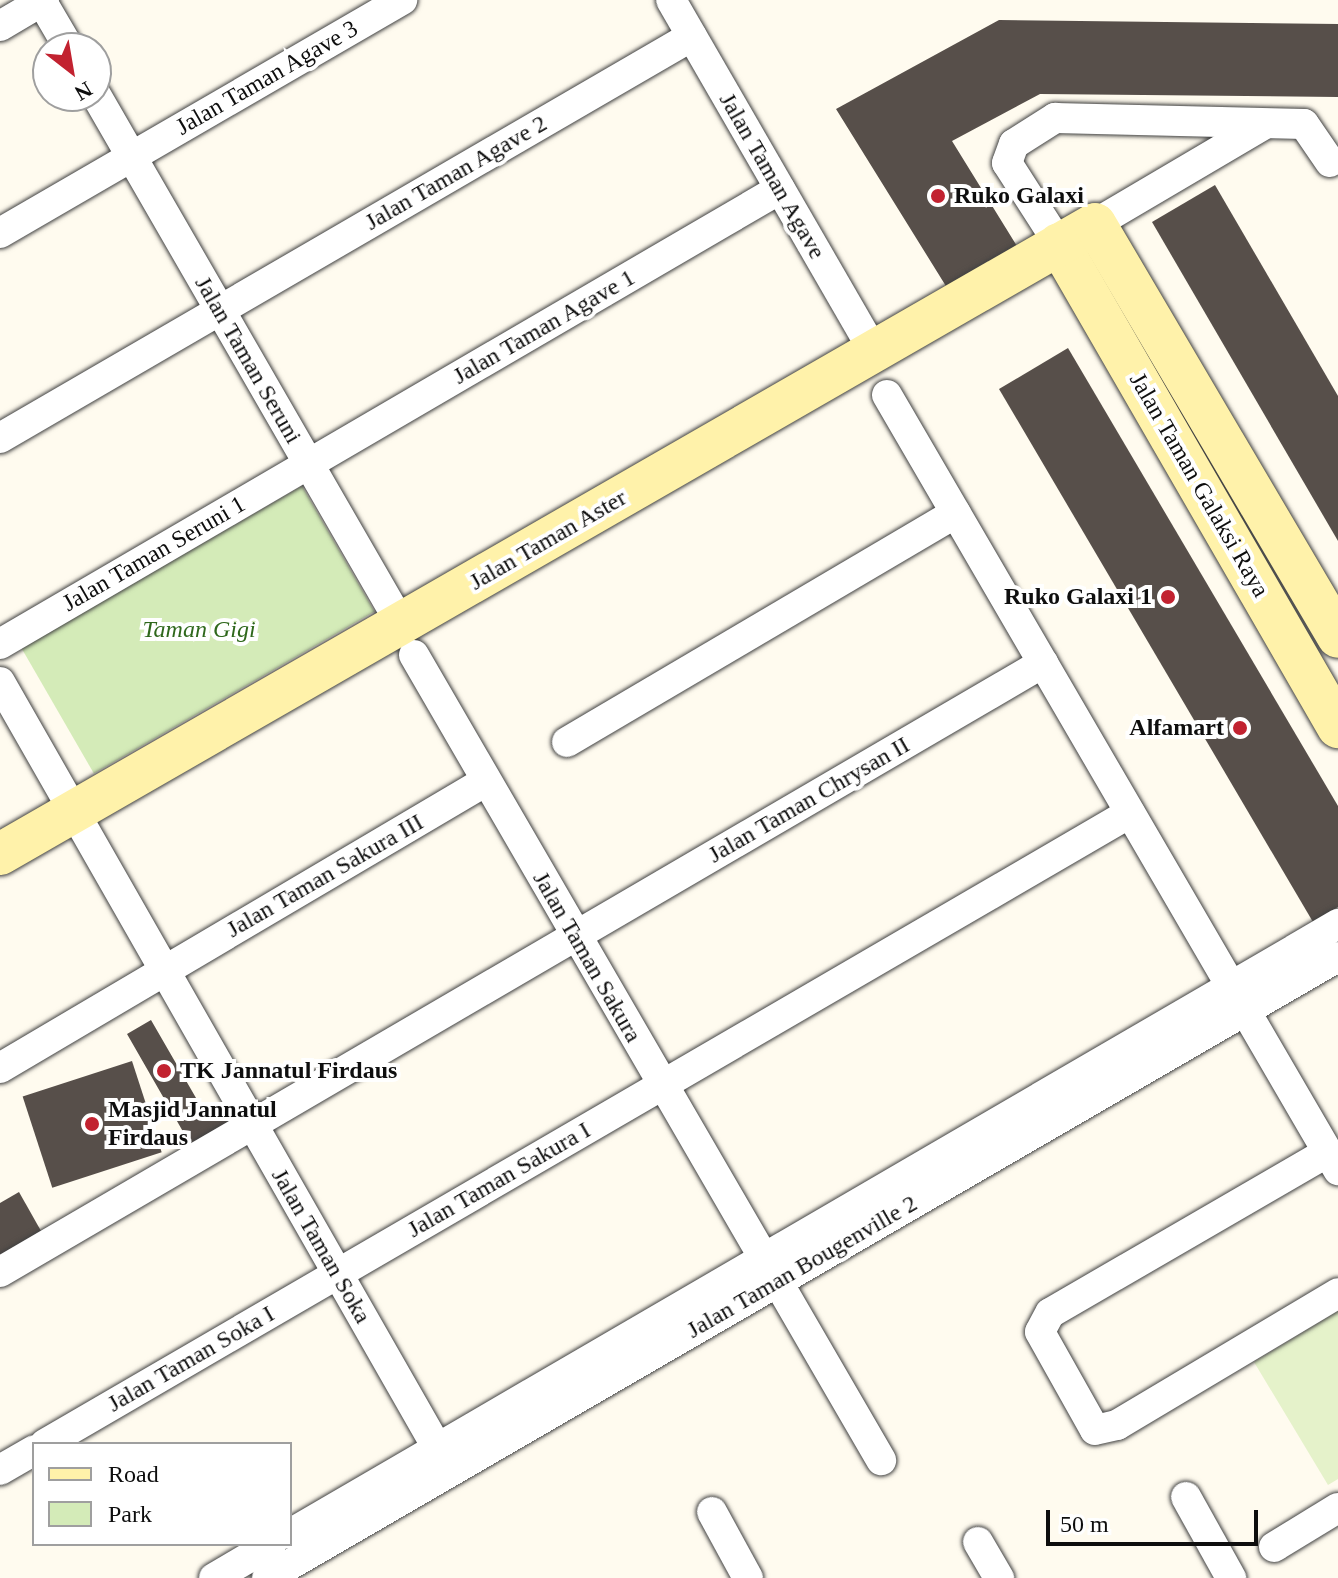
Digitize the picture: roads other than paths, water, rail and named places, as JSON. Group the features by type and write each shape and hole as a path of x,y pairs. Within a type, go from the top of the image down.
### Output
{"main road":[{"name":"Jalan Taman Aster","path":"0,854 73,812 407,640 874,351 1095,224"},
{"name":"Jalan Taman Galaksi Raya","path":"1095,224 1338,637"},
{"name":"Jalan Taman Galaksi Raya","path":"1059,244 1338,727"},
{"path":"1240,558 1278,535"}],"street":[{"path":"0,26 42,0 60,32"},
{"name":"Jalan Taman Agave 3","path":"0,233 402,0"},
{"name":"Jalan Taman Agave","path":"671,0 874,351"},
{"name":"Jalan Taman Agave 2","path":"0,438 692,36"},
{"name":"Jalan Taman Seruni","path":"106,112 407,640"},
{"path":"1059,244 1007,163 1014,144 1055,118 1304,124 1330,162"},
{"path":"1095,224 1263,125"},
{"name":"Jalan Taman Agave 1","path":"309,464 780,189"},
{"path":"887,395 1333,1161 1050,1313 1040,1332 1095,1430 1117,1425 1338,1293"},
{"name":"Jalan Taman Seruni 1","path":"0,644 309,464"},
{"path":"567,742 955,513"},
{"name":"Jalan Taman Sakura","path":"407,640 661,1086 881,1460"},
{"name":"Jalan Taman Chrysan II","path":"0,1272 1043,663"},
{"name":"Jalan Taman Soka","path":"0,682 444,1460"},
{"name":"Jalan Taman Sakura III","path":"0,1068 486,781"},
{"name":"Jalan Taman Sakura I","path":"337,1274 1130,813"},
{"name":"Jalan Taman Bougenville 2","path":"267,1578 444,1460 1238,998 1338,924"},
{"name":"Jalan Taman Bougenville 2","path":"1238,998 1338,957"},
{"name":"Jalan Taman Soka I","path":"48,1442 337,1274"},
{"path":"0,1470 32,1451"},
{"name":"Jalan Taman Bougenville 2","path":"292,1533 444,1460"},
{"path":"1186,1497 1231,1578"},
{"path":"1274,1547 1338,1508"},
{"path":"712,1512 748,1578"},
{"path":"978,1542 999,1578"},
{"path":"214,1578 269,1546"}],"place":[{"name":"Ruko Galaxi","path":"938,196"},
{"name":"Ruko Galaxi 1","path":"1168,597"},
{"name":"Alfamart","path":"1240,728"},
{"name":"TK Jannatul Firdaus","path":"164,1071"},
{"name":"Masjid Jannatul Firdaus","path":"92,1124"}],"park label":[{"name":"Taman Gigi","path":"199,630"}]}
